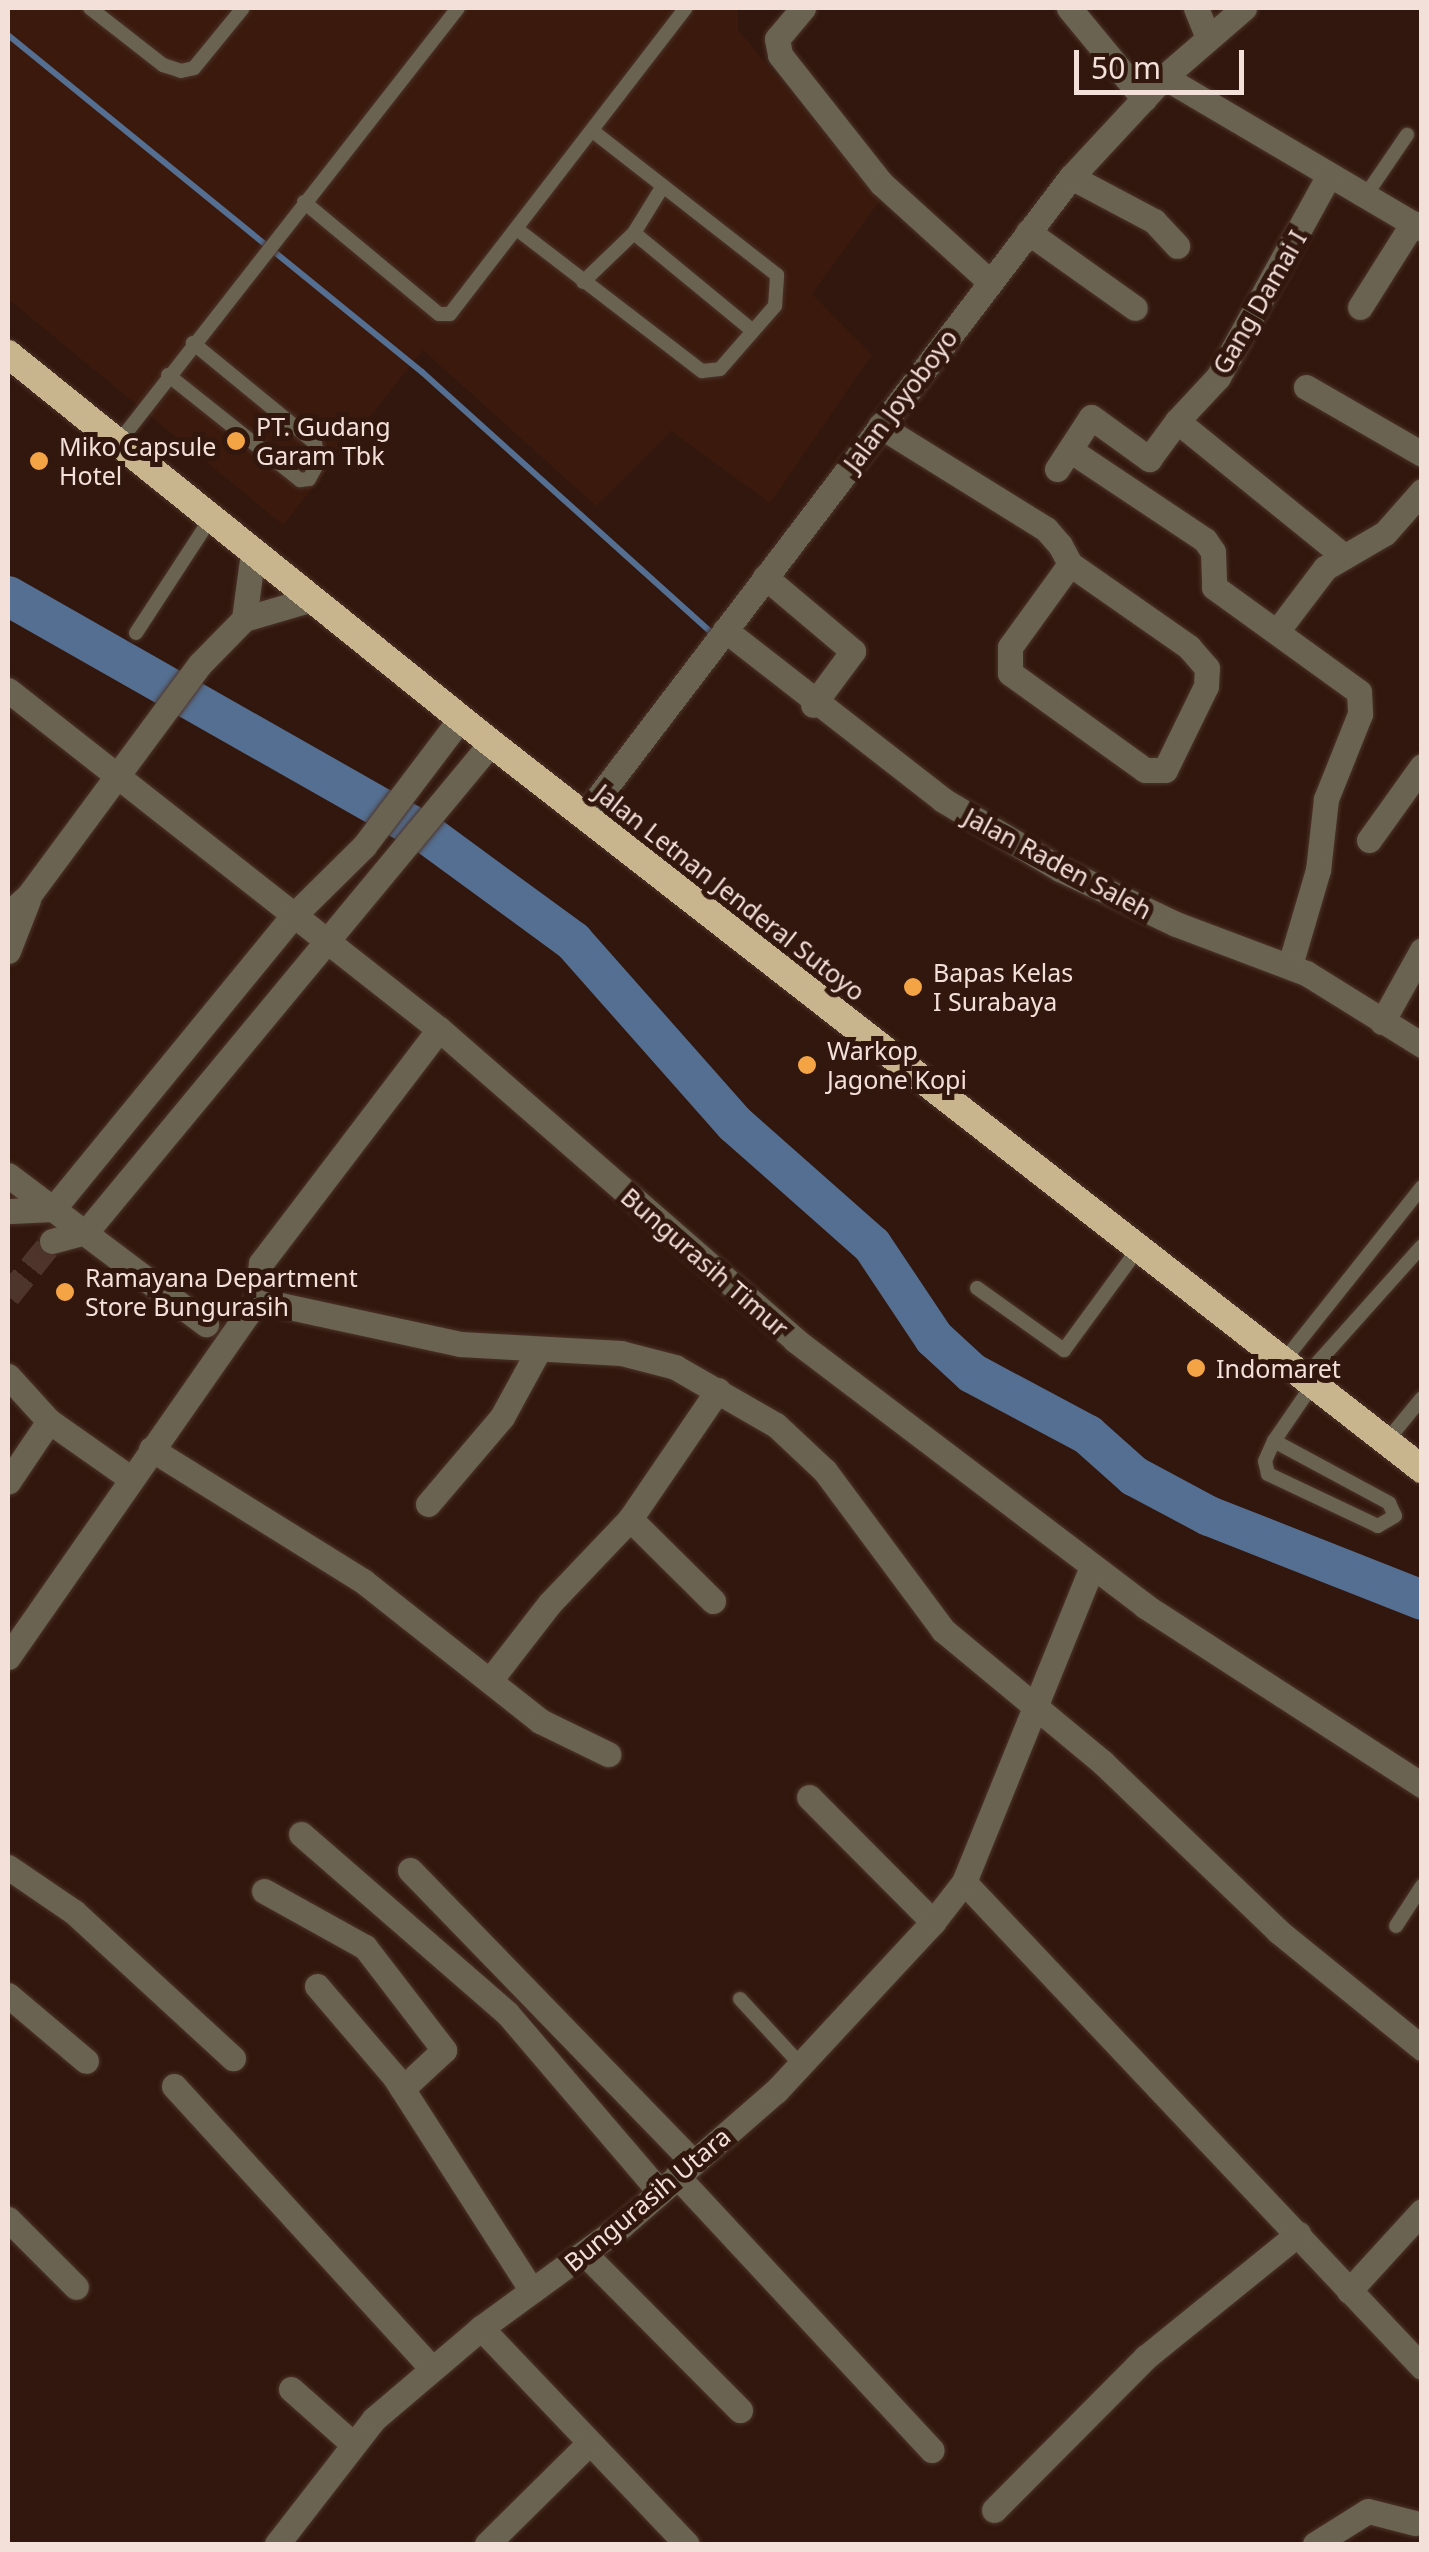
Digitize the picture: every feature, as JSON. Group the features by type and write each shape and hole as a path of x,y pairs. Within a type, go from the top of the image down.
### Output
{"highway":[{"name":"Jalan Letnan Jenderal Sutoyo","path":"8,354 460,719 1422,1470"}],"street":[{"path":"802,8 782,29 780,56 882,184 990,282"},
{"path":"1069,8 1144,98"},
{"path":"1196,8 1208,38"},
{"name":"Jalan Joyoboyo","path":"584,816 1070,178 1164,77 1244,8"},
{"path":"1164,77 1417,226 1360,307"},
{"name":"Gang Damai I","path":"1278,630 1214,587 1213,552 1205,540 1063,459 1092,417 1149,459 1177,420 1218,377 1329,175"},
{"path":"1070,178 1154,221 1177,246"},
{"path":"1028,232 1135,308"},
{"path":"1306,388 1422,454"},
{"path":"1177,420 1344,556"},
{"path":"880,426 1046,529 1070,564 1189,647 1207,668 1206,686 1164,770 1145,770 1010,673 1010,647 1070,564"},
{"path":"1290,965 1318,870 1326,800 1362,705 1352,684 1278,630 1325,568 1385,533 1422,491"},
{"path":"244,619 253,552"},
{"path":"765,578 853,652 813,705"},
{"path":"8,952 30,895 157,715 200,664 244,619 312,599"},
{"name":"Jalan Raden Saleh","path":"723,633 943,800 1060,869 1176,924 1290,965 1422,1045"},
{"name":"Bungurasih Timur","path":"8,690 439,1030 795,1340 1092,1566 1232,1666 1422,1785"},
{"path":"11,1211 53,1208 292,916 370,838 460,719"},
{"path":"52,1241 86,1232 328,945 491,743"},
{"path":"1369,840 1422,766"},
{"path":"370,838 397,858"},
{"path":"8,914 30,895"},
{"path":"1382,1022 1422,950"},
{"path":"214,1015 247,1041"},
{"path":"8,1658 256,1300 260,1263 439,1030"},
{"path":"8,1175 206,1324"},
{"path":"256,1300 460,1344 621,1354 676,1367 776,1424 825,1471 943,1630 1200,1852 1278,1931 1422,2048"},
{"path":"428,1504 502,1418 538,1351"},
{"path":"8,1376 49,1421 123,1474"},
{"path":"491,1679 550,1603 630,1520 718,1390"},
{"path":"8,1482 49,1421"},
{"path":"152,1449 363,1581 540,1720 608,1754"},
{"path":"630,1520 713,1601"},
{"name":"Bungurasih Utara","path":"277,2544 352,2444 432,2368 584,2254 676,2177 800,2064 932,1922 964,1882 1092,1566"},
{"path":"809,1796 932,1922"},
{"path":"301,1834 424,1934 676,2177"},
{"path":"8,1868 74,1912 234,2058"},
{"path":"410,1870 676,2177 932,2450"},
{"path":"964,1882 1422,2367"},
{"path":"264,1891 365,1947 444,2050 402,2089"},
{"path":"318,1986 402,2089 532,2292"},
{"path":"8,1995 86,2061"},
{"path":"174,2086 432,2368"},
{"path":"1349,2291 1422,2211"},
{"path":"8,2220 76,2286"},
{"path":"994,2510 1146,2356 1298,2234"},
{"path":"584,2254 740,2410"},
{"path":"481,2328 670,2539"},
{"path":"291,2389 352,2444"},
{"path":"487,2544 586,2445"},
{"path":"1315,2544 1368,2511 1417,2528"}],"lane":[{"path":"90,8 163,66 181,72 194,68 243,8"},
{"path":"118,443 263,252 458,8"},
{"path":"304,202 442,316 456,310 686,8"},
{"path":"518,230 702,371 720,369 775,306 776,275 593,132"},
{"path":"1366,195 1407,135"},
{"path":"583,282 634,233 664,186"},
{"path":"634,233 754,331"},
{"path":"168,375 300,480 309,479 320,462 315,443 193,342"},
{"path":"136,632 211,518"},
{"path":"1274,1441 1390,1503 1395,1516 1378,1526 1268,1474 1265,1460 1299,1376 1422,1187"},
{"path":"1299,1376 1422,1246"},
{"path":"978,1288 1064,1350 1138,1250"},
{"path":"1384,1443 1422,1398"},
{"path":"1396,1926 1422,1886"},
{"path":"740,1998 800,2064"}],"shaded area":[{"path":"8,8 738,8 738,30 880,200 812,294 872,355 770,503 671,431 596,506 423,350 283,525 8,299"}],"waterway":[{"path":"8,35 422,372 714,635"},
{"path":"8,596 424,832 573,941 735,1124 872,1245 934,1338 972,1373 1088,1435 1134,1476 1209,1516 1422,1600"}],"tunnel":[{"path":"8,1296 52,1241"}],"place":[{"name":"PT. Gudang Garam Tbk","path":"236,441"},
{"name":"Miko Capsule Hotel","path":"39,461"},
{"name":"Bapas Kelas I Surabaya","path":"913,987"},
{"name":"Warkop Jagone Kopi","path":"807,1065"},
{"name":"Ramayana Department Store Bungurasih","path":"65,1292"},
{"name":"Indomaret","path":"1196,1368"}]}
